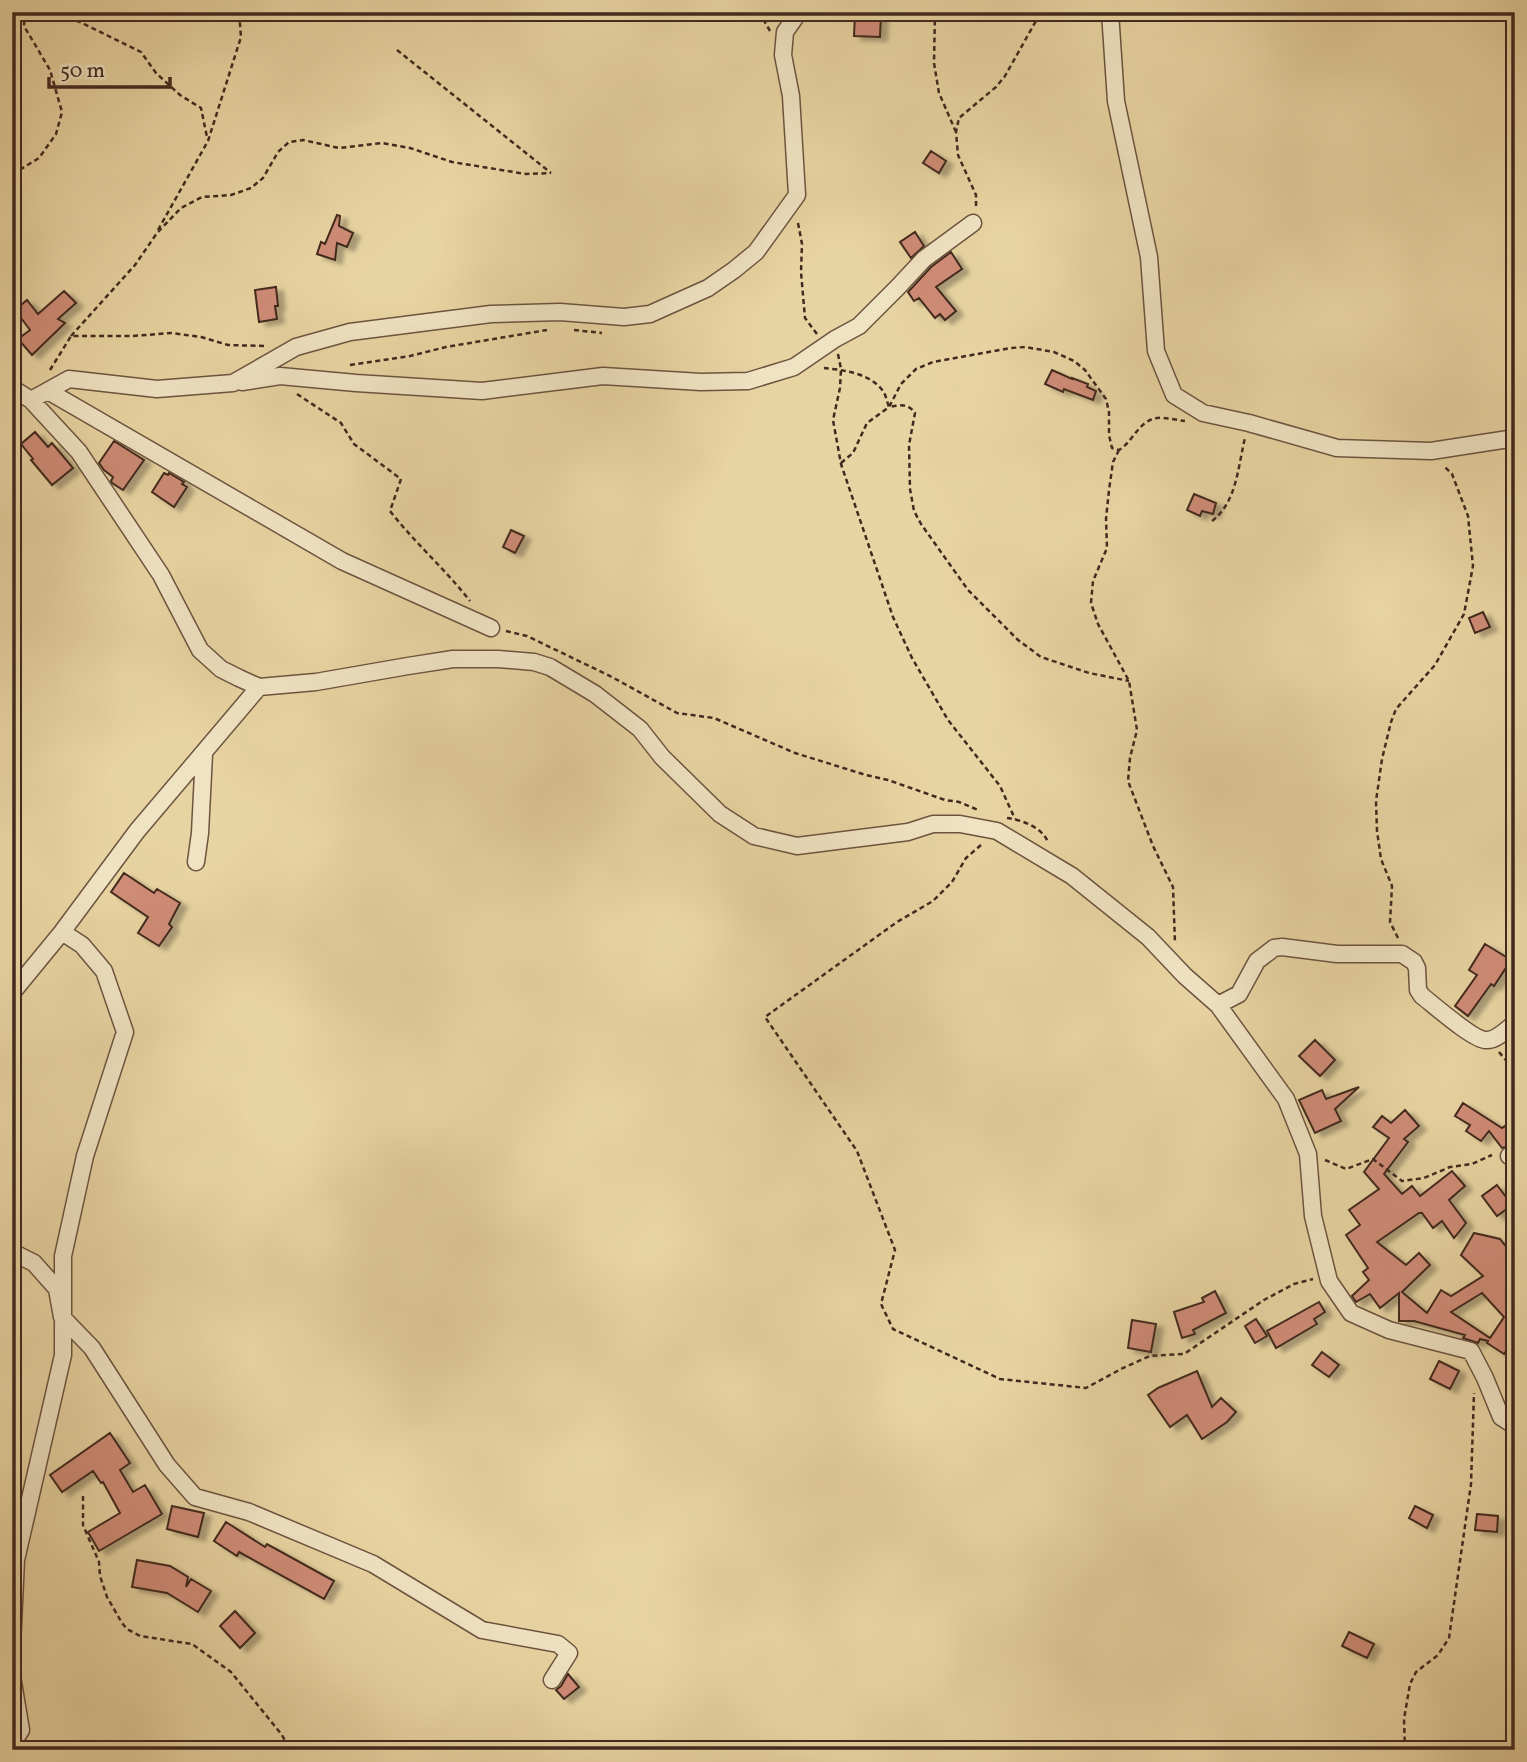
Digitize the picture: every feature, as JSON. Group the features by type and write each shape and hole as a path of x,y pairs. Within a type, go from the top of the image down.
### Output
{"street":[{"path":"233,383 296,347 350,332 491,314 560,312 624,317 650,314 708,288 734,271 756,252 797,195 791,96 783,55 785,32 799,12"},
{"path":"1110,12 1116,101 1149,257 1156,351 1174,395 1203,413 1337,448 1431,451 1515,438"},
{"path":"31,400 69,379 157,389 280,376 482,391 603,376 701,382 748,381 794,367 859,326 924,259 973,223"},
{"path":"12,388 31,400 79,452 161,575 200,650 221,669 259,687 316,682 453,659 534,662 550,667 596,694 640,729 663,757 720,814 754,836 797,846 908,832 933,824 1001,825 1072,876 1148,937 1185,976 1218,1005 1286,1098 1308,1154 1313,1216 1329,1281 1351,1313 1389,1330 1471,1351 1501,1417 1515,1426"},
{"path":"48,391 342,561 491,628"},
{"path":"12,993 62,932 137,831 259,687"},
{"path":"196,862 204,754"},
{"path":"12,1646 16,1560 63,1355 63,1256 85,1156 125,1032 104,971 82,945 62,932"},
{"path":"1218,1005 1239,994 1257,961 1274,948 1337,954 1402,954 1414,962 1417,968 1418,990 1422,996 1482,1039 1489,1041 1515,1023"},
{"path":"12,1252 34,1262 57,1289 62,1317 92,1348 167,1465 195,1497 249,1512 373,1564 482,1630 558,1644 569,1653 552,1680"},
{"path":"12,1676 17,1737 21,1750"}],"path":[{"path":"12,172 39,158 56,134 62,112 50,70 24,26 25,12"},
{"path":"52,12 80,22 141,52 156,73 180,95 201,108 208,141"},
{"path":"31,400 71,337 135,265 208,141 241,37 239,12"},
{"path":"935,12 934,63 939,93 956,132"},
{"path":"973,223 976,195 958,155 956,132 959,118 1005,76 1041,12"},
{"path":"156,233 181,208 202,197 231,195 251,188 263,178 278,152 289,142 303,140 338,148 382,143 410,148 452,162 526,174 551,173 397,50"},
{"path":"797,195 805,317 822,338 835,340 841,369 833,420 841,464 893,617 912,658 948,720 1000,786 1015,819"},
{"path":"345,366 556,328"},
{"path":"566,329 607,333"},
{"path":"71,337 171,333 201,337 229,345 269,346"},
{"path":"841,464 853,453 867,423 889,407 901,384 916,369 933,362 1026,347 1054,352 1074,361 1085,370 1106,398 1112,448 1119,450"},
{"path":"823,368 841,369 875,383 883,391 889,407"},
{"path":"280,376 300,397 341,423 354,444 401,479 390,511 452,578 491,628 527,636 612,677 677,713 714,718 795,753 959,802 982,812"},
{"path":"889,407 905,405 911,407 915,413 909,445 910,489 914,511 968,590 1018,640 1041,657 1089,673 1129,681"},
{"path":"1175,950 1173,887 1153,846 1128,781 1137,730 1129,681 1098,624 1091,603 1093,581 1107,548 1109,490 1113,462 1119,450 1143,424 1155,418 1194,422"},
{"path":"1212,521 1227,506 1249,423"},
{"path":"1402,954 1390,922 1392,887 1381,859 1377,831 1376,801 1382,760 1396,709 1435,665 1464,614 1472,566 1468,516 1452,474 1431,451"},
{"path":"1050,847 1045,835 1027,823 1015,819 1001,825 966,858 952,882 933,901 897,922 765,1017 857,1151 895,1250 881,1304 893,1329 1000,1379 1086,1388 1123,1367 1150,1356 1184,1354 1264,1300 1294,1284 1314,1279 1329,1281"},
{"path":"1489,1041 1515,1072"},
{"path":"1308,1154 1346,1168 1373,1158 1402,1181 1424,1178 1450,1167 1472,1164 1491,1155 1512,1156"},
{"path":"1405,1750 1409,1684 1416,1672 1438,1656 1449,1638 1471,1484 1473,1384"},
{"path":"83,1496 83,1525 99,1562 100,1576 107,1597 122,1623 140,1636 192,1644 231,1672 282,1735 290,1750"}],"building":[{"path":"855,14 881,15 880,37 854,36"},
{"path":"931,151 946,161 939,173 923,163"},
{"path":"337,215 340,216 339,226 353,233 347,247 337,243 335,260 317,254 321,242 325,244"},
{"path":"915,232 924,246 911,258 900,242"},
{"path":"951,252 962,269 936,287 956,311 945,320 940,314 935,318 919,298 914,301 908,292 931,267"},
{"path":"276,287 277,319 259,322 255,290"},
{"path":"64,291 76,303 58,319 65,323 32,355 18,339 30,330 15,310 27,300 38,314"},
{"path":"1052,370 1088,384 1087,387 1096,391 1093,400 1045,384"},
{"path":"35,432 48,447 52,443 73,468 52,485 21,444"},
{"path":"114,441 144,460 123,490 112,483 113,477 99,463"},
{"path":"164,473 184,482 182,484 187,487 174,507 152,492"},
{"path":"1194,494 1216,503 1213,514 1202,511 1200,516 1187,510"},
{"path":"511,530 524,536 515,553 503,547"},
{"path":"1483,612 1490,627 1475,633 1469,618"},
{"path":"124,873 154,893 157,889 180,903 169,924 172,927 159,946 138,933 148,917 111,892"},
{"path":"1485,944 1511,960 1494,986 1491,984 1468,1016 1455,1006 1477,975 1469,970"},
{"path":"1315,1040 1335,1060 1320,1076 1299,1056"},
{"path":"1359,1087 1335,1109 1341,1121 1315,1133 1299,1100 1322,1090 1326,1099"},
{"path":"1463,1103 1502,1128 1505,1126 1509,1132 1515,1132 1515,1145 1502,1148 1489,1131 1481,1141 1466,1131 1470,1125 1455,1116"},
{"path":"1405,1110 1419,1126 1404,1139 1408,1142 1384,1174 1402,1194 1412,1186 1420,1196 1452,1171 1465,1186 1449,1200 1466,1223 1454,1238 1442,1221 1433,1228 1422,1213 1419,1213 1377,1242 1406,1265 1419,1253 1430,1265 1402,1292 1427,1313 1441,1290 1451,1296 1483,1276 1461,1255 1474,1233 1500,1239 1515,1258 1515,1338 1504,1354 1487,1343 1488,1341 1480,1339 1478,1343 1463,1338 1465,1335 1414,1321 1399,1321 1399,1293 1380,1308 1370,1294 1356,1302 1352,1296 1369,1280 1363,1272 1368,1268 1346,1235 1360,1225 1349,1210 1379,1189 1364,1172 1389,1138 1373,1127 1382,1116 1391,1123","holes":["1482,1293 1504,1317 1490,1338 1451,1312"]},
{"path":"1497,1185 1512,1205 1497,1216 1482,1196"},
{"path":"1215,1291 1226,1313 1193,1330 1195,1334 1182,1338 1174,1312 1204,1302 1202,1298"},
{"path":"1319,1302 1325,1312 1314,1319 1317,1324 1276,1348 1267,1331"},
{"path":"1256,1319 1267,1336 1255,1343 1245,1326"},
{"path":"1132,1320 1156,1324 1151,1352 1128,1348"},
{"path":"1322,1352 1339,1365 1329,1377 1312,1365"},
{"path":"1439,1361 1459,1371 1450,1389 1430,1379"},
{"path":"1197,1371 1212,1407 1221,1398 1236,1412 1227,1422 1202,1439 1187,1415 1170,1427 1148,1395"},
{"path":"110,1433 130,1463 120,1470 133,1492 145,1485 162,1514 99,1551 88,1532 120,1513 103,1482 101,1483 93,1471 62,1492 50,1475"},
{"path":"172,1506 204,1513 198,1537 167,1529"},
{"path":"1415,1506 1433,1515 1427,1528 1409,1518"},
{"path":"1477,1514 1498,1516 1497,1532 1475,1530"},
{"path":"226,1522 265,1547 267,1544 334,1581 324,1599 239,1552 237,1556 214,1541"},
{"path":"137,1560 170,1566 188,1577 186,1587 191,1579 211,1591 198,1612 167,1593 132,1587"},
{"path":"235,1611 255,1633 240,1648 220,1626"},
{"path":"1349,1632 1374,1644 1367,1658 1342,1646"},
{"path":"568,1674 579,1687 564,1699 556,1690"}]}
